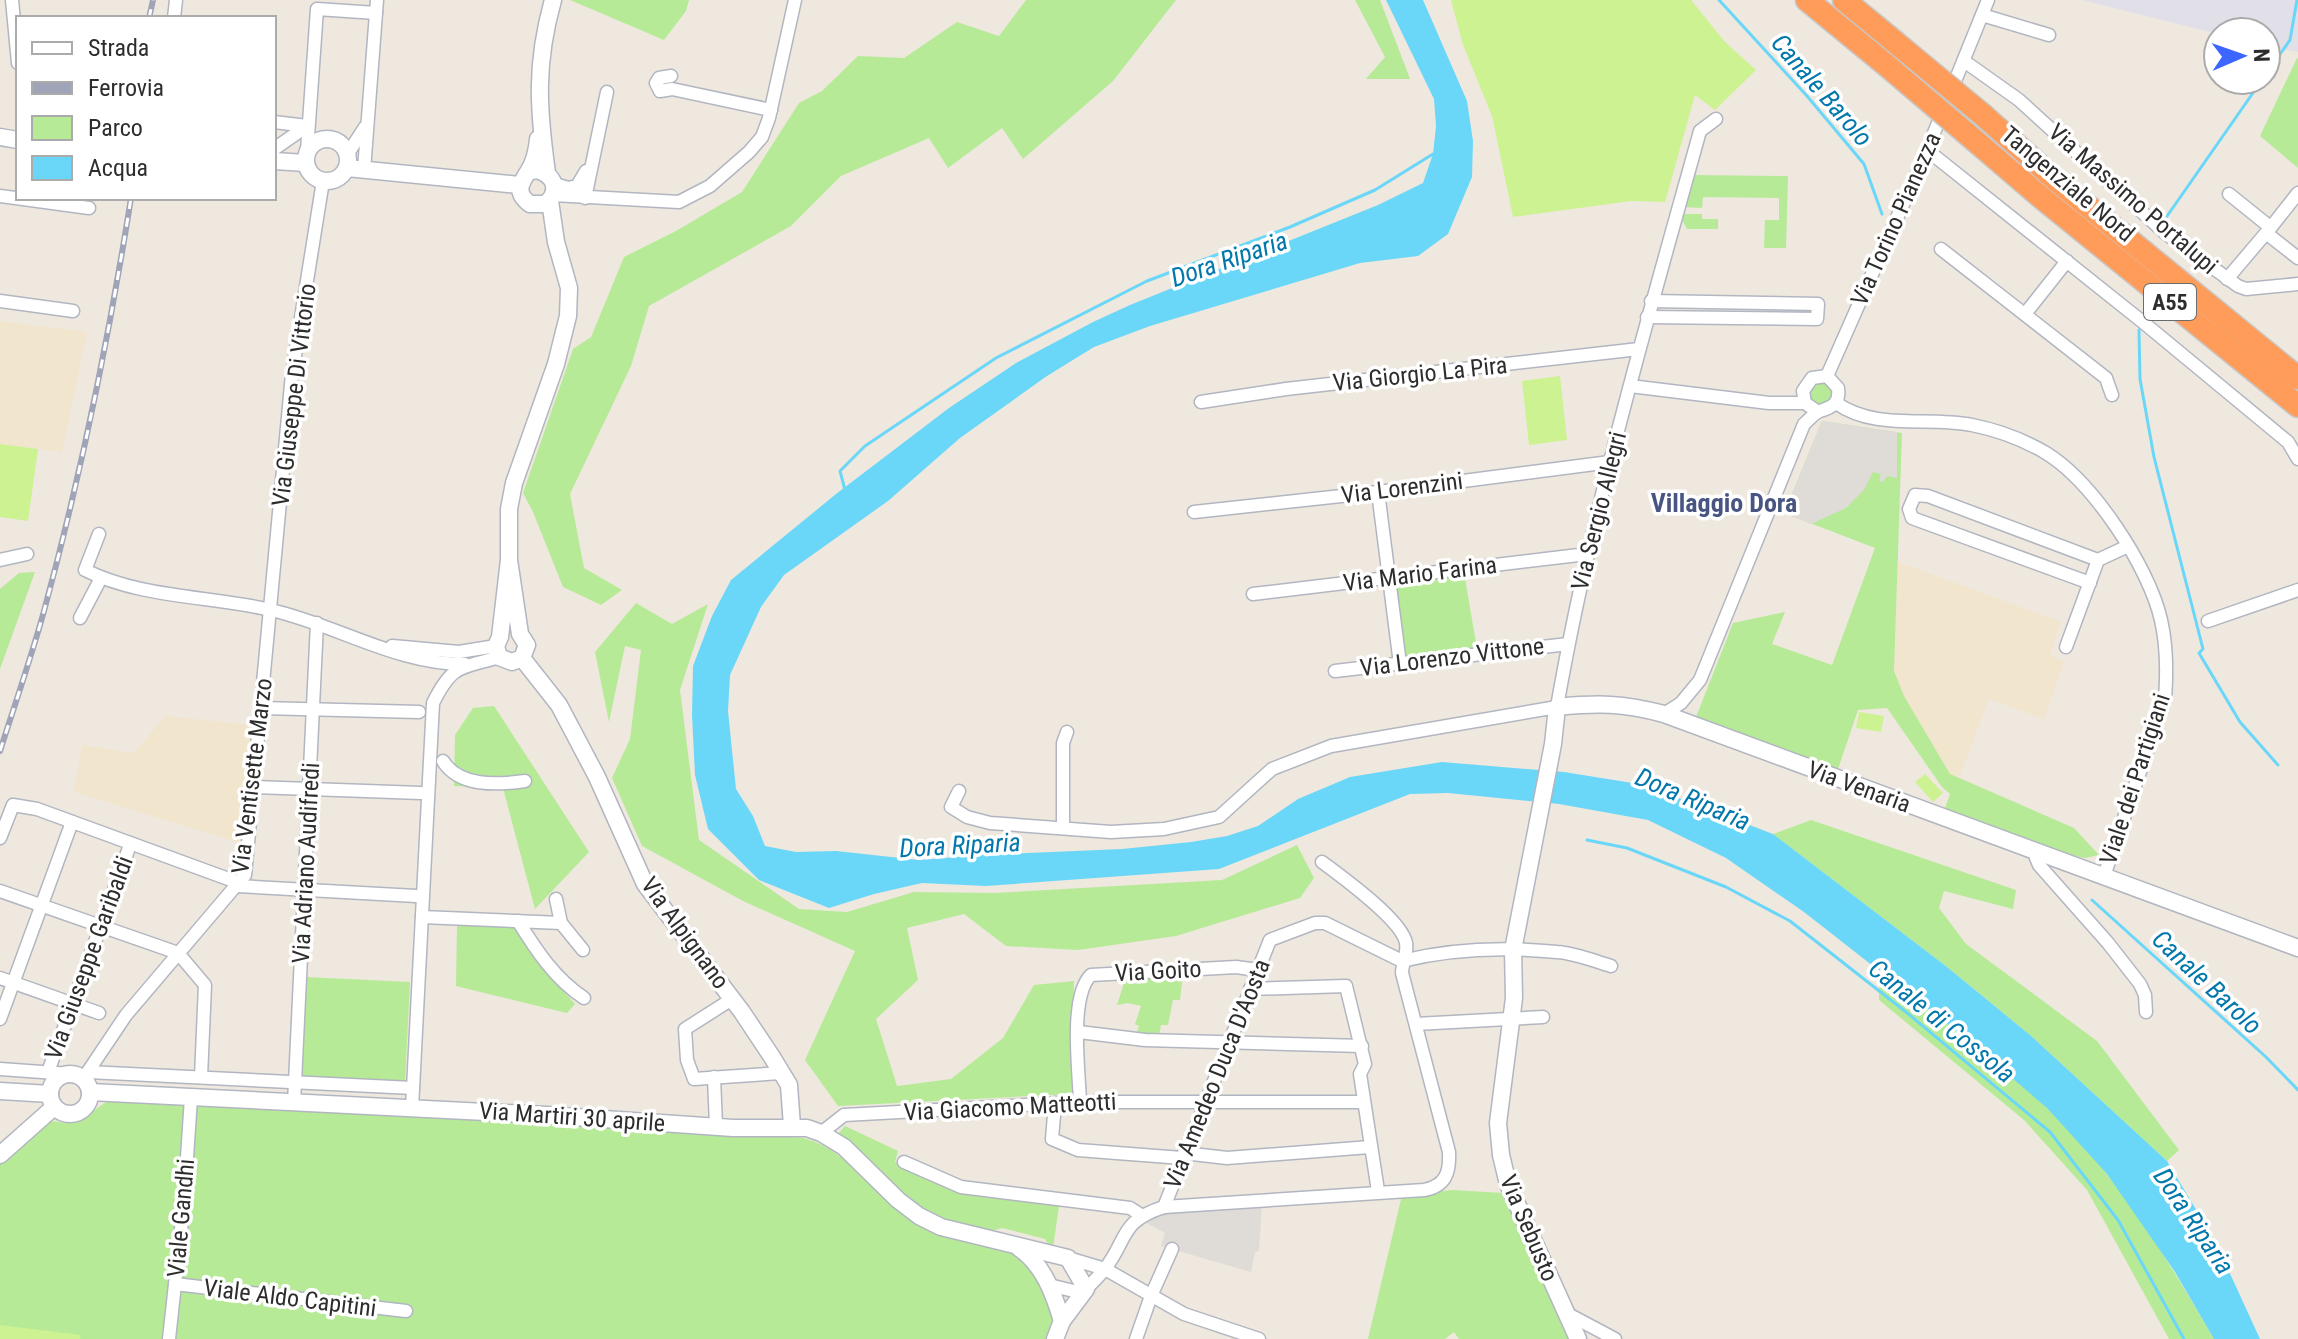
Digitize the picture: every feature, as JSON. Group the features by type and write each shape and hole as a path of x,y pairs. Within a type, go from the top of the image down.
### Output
{"highway":[{"name":"Tangenziale Nord","path":"1807,0 2042,198 2298,406"},
{"name":"Tangenziale Nord","path":"1844,0 2057,181 2298,378"}],"street":[{"path":"12,0 16,29"},
{"path":"553,0 543,33 537,149 524,179 523,200 577,186 592,157"},
{"path":"548,192 585,198 679,202 694,197 749,152 762,137 771,110 795,0"},
{"name":"Via Torino Pianezza","path":"1827,376 1927,150 1988,0"},
{"path":"364,170 368,124 377,7 313,4 306,157 314,177 323,181 339,177 368,124"},
{"path":"1982,15 2049,35"},
{"name":"Via Massimo Portalupi","path":"1964,61 2019,100 2165,233 2227,279 2246,289 2298,284"},
{"path":"671,76 659,78 657,88 660,91 672,89 771,110"},
{"path":"585,198 607,92"},
{"path":"509,560 520,634 527,645 522,658 512,662 498,646 509,560 509,509 514,483 556,364 568,316 569,288 556,242 539,118"},
{"name":"Via Sergio Allegri","path":"1557,707 1587,554 1651,301 1700,131 1716,119"},
{"path":"276,122 307,126"},
{"path":"276,148 307,126"},
{"path":"306,157 314,142 323,138 333,139 341,144 347,162 364,170 524,179 537,170 548,192"},
{"path":"1927,150 2288,442 2298,459"},
{"path":"276,161 306,157"},
{"name":"Via Giuseppe Di Vittorio","path":"271,610 292,374 323,181"},
{"name":"Via Massimo Portalupi","path":"2227,279 2298,193"},
{"path":"2229,194 2298,258"},
{"path":"30,200 89,208"},
{"path":"1941,249 2106,378 2112,395"},
{"path":"2025,314 2067,261"},
{"path":"0,301 73,311"},
{"path":"1647,317 1817,319 1818,304 1651,301"},
{"name":"Via Giorgio La Pira","path":"1201,402 1286,389 1639,349"},
{"path":"1664,714 1681,703 1700,680 1804,424 1836,403 1838,388 1827,376 1812,378 1804,397"},
{"path":"1630,386 1782,403 1804,397"},
{"path":"1804,397 1818,412"},
{"name":"Viale dei Partigiani","path":"1836,403 1847,411 1867,417 1908,423 1970,425 2032,446 2056,461 2083,487 2113,522 2128,546 2154,598 2162,623 2165,699 2104,876"},
{"name":"Via Lorenzini","path":"1194,512 1610,462"},
{"path":"1378,492 1400,664"},
{"path":"2090,583 1912,518 1909,509 1915,495 1928,496 2098,560 2128,546"},
{"path":"99,534 85,570 111,582 271,610 428,662 476,664"},
{"path":"0,560 27,554"},
{"name":"Via Mario Farina","path":"1253,594 1587,554"},
{"path":"2066,647 2098,560"},
{"path":"80,618 101,578"},
{"path":"2208,621 2298,590"},
{"name":"Via Ventisette Marzo","path":"83,1079 126,1015 245,875 271,610"},
{"name":"Via Adriano Audifredi","path":"294,1103 317,623"},
{"path":"412,1108 433,703 449,675 459,668 476,664 498,646 510,631 520,634"},
{"path":"373,644 459,652 498,646"},
{"name":"Via Lorenzo Vittone","path":"1335,671 1568,644"},
{"name":"Via Alpignano","path":"522,658 559,705 597,777 645,884 732,999 789,1085 792,1126"},
{"name":"Via Venaria","path":"959,791 951,807 967,817 990,823 1111,832 1164,829 1219,817 1272,769 1331,746 1557,707 1608,703 1629,705 1664,714 2298,948"},
{"name":"Via Sebusto","path":"1557,707 1553,744 1513,950 1514,986 1498,1123 1508,1184 1578,1339"},
{"path":"261,708 419,712"},
{"path":"1063,828 1063,743 1067,732"},
{"path":"443,761 449,771 468,780 491,783 525,781"},
{"path":"254,787 421,793"},
{"path":"0,838 13,805 37,809 234,881 238,886 416,896"},
{"path":"0,1019 6,980 41,905 72,822"},
{"name":"Via Giuseppe Garibaldi","path":"48,1072 130,845"},
{"path":"2037,852 2039,865 2140,984 2145,995 2146,1012"},
{"path":"1055,1339 1062,1321 1105,1269 1130,1225 1141,1215 1164,1207 1437,1188 1444,1181 1450,1166 1445,1134 1402,973 1407,947 1403,932 1371,901 1322,862"},
{"path":"0,891 178,953 205,985 201,1077"},
{"path":"556,899 561,923 583,950"},
{"path":"422,917 561,923"},
{"path":"518,921 556,975 584,998"},
{"name":"Via Amedeo Duca D'Aosta","path":"1164,1207 1270,940 1315,923 1325,923 1402,961"},
{"path":"1402,961 1465,951 1513,950 1559,952 1611,966"},
{"name":"Via Goito","path":"1080,1102 1078,1013 1082,989 1091,975 1236,967 1258,970"},
{"path":"6,980 99,1013"},
{"path":"1250,989 1346,986 1365,1064 1360,1074 1378,1191"},
{"path":"732,999 685,1029 687,1060 694,1079 781,1073"},
{"path":"1416,1024 1543,1017"},
{"path":"1079,1032 1145,1040 1362,1046"},
{"path":"0,1069 48,1072 83,1079"},
{"path":"0,1155 27,1131 52,1100 56,1080 201,1077 413,1088"},
{"path":"714,1077 716,1126"},
{"path":"8,1092 52,1100 67,1115 75,1114 87,1106 83,1079"},
{"name":"Via Martiri 30 aprile","path":"83,1079 191,1098 716,1126 792,1126 821,1133 844,1147 898,1200 941,1227 1105,1269 1184,1314 1259,1339"},
{"path":"8,1092 28,1103 27,1131"},
{"name":"Viale Gandhi","path":"169,1339 191,1098"},
{"name":"Via Giacomo Matteotti","path":"821,1133 844,1115 1080,1102 1363,1102"},
{"path":"1055,1103 1052,1139 1078,1150 1227,1158 1370,1147"},
{"path":"904,1162 961,1187 1130,1208 1141,1215"},
{"path":"1016,1246 1033,1260 1049,1285 1062,1321"},
{"path":"1136,1339 1172,1249"},
{"path":"1068,1258 1084,1291"},
{"name":"Viale Aldo Capitini","path":"175,1284 406,1311"},
{"path":"1049,1285 1084,1291"},
{"path":"1566,1313 1615,1339"}],"shaded area":[{"path":"2082,0 2298,0 2298,52 2282,49 2282,16 2202,16 2202,30"},
{"path":"0,321 87,332 62,452 0,444"},
{"path":"1822,421 1897,432 1897,478 1888,476 1882,482 1879,481 1881,474 1873,472 1864,490 1846,508 1811,524 1784,513"},
{"path":"1898,562 2061,622 2050,655 2064,662 2044,719 1989,699 1959,778 1950,774 1904,696 1894,672"},
{"path":"166,716 251,725 240,843 74,792 82,745 134,753"},
{"path":"1262,1204 1259,1251 1255,1252 1251,1272 1161,1246 1165,1233 1146,1223 1164,1211"}],"green space":[{"path":"570,0 689,0 686,11 664,40"},
{"path":"1026,0 1176,0 1113,81 1023,159 1002,128 948,168 929,138 841,176 791,226 649,306 631,366 570,494 584,568 622,590 601,605 563,587 523,493 573,349 591,337 624,257 742,192 799,103 822,91 858,56 904,58 957,22 999,36"},
{"path":"1355,0 1380,0 1410,79 1366,79 1385,57"},
{"path":"1451,0 1691,0 1725,42 1756,70 1715,110 1695,95 1665,202 1631,201 1513,217 1492,116 1463,45"},
{"path":"2297,58 2298,168 2260,136 2279,96 2282,96"},
{"path":"1692,175 1788,176 1786,248 1764,248 1765,220 1779,220 1779,198 1703,197 1702,208 1684,207"},
{"path":"1683,214 1702,214 1702,219 1718,219 1718,229 1687,229 1682,220"},
{"path":"1560,376 1567,440 1529,445 1522,381"},
{"path":"1821,382 1829,385 1832,393 1829,401 1821,404 1813,401 1810,393 1813,385"},
{"path":"1822,421 1902,433 1894,671 1904,696 1950,774 2074,828 2099,855 2085,858 2073,856 1945,808 1950,794 1887,708 1858,710 1838,769 1696,717 1733,623 1785,612 1772,644 1832,665 1875,548 1784,513"},
{"path":"0,444 38,449 28,521 0,517"},
{"path":"35,572 0,669 0,589 19,573"},
{"path":"1464,572 1477,649 1406,659 1396,581"},
{"path":"636,603 672,624 708,604 680,690 699,840 799,909 847,912 914,892 995,893 1222,880 1297,845 1314,878 1300,898 1176,936 1078,950 1006,946 964,914 907,928 918,980 876,1019 897,1086 951,1079 1003,1038 1034,985 1074,981 1072,1094 838,1106 805,1060 855,951 743,901 642,846 612,778 630,739 641,650 625,646 609,722 595,652"},
{"path":"494,706 589,852 535,909 503,788 454,786 455,735 473,708"},
{"path":"1859,712 1884,716 1881,732 1856,728"},
{"path":"1925,774 1943,793 1933,802 1915,782"},
{"path":"1811,820 2016,890 2013,909 1944,891 1939,908 1966,944 2097,1041 2179,1150 2167,1161 2030,1035 1947,967 1773,834"},
{"path":"457,925 515,927 535,959 575,1004 567,1013 456,986"},
{"path":"1879,973 2006,1071 2071,1133 2138,1217 2214,1339 2169,1339 2087,1190 2024,1120 1879,1000"},
{"path":"1183,975 1180,1000 1173,1000 1168,1025 1161,1025 1159,1037 1136,1035 1139,1026 1135,1024 1141,1006 1128,1003 1117,1005 1123,986 1122,976"},
{"path":"306,977 410,982 405,1083 301,1078"},
{"path":"111,1100 449,1116 803,1138 836,1153 900,1213 915,1223 945,1236 1022,1256 1036,1275 1054,1315 1046,1339 0,1339 0,1164 48,1121 75,1122"},
{"path":"845,1126 898,1151 895,1162 952,1190 1059,1206 1053,1248 1045,1239 1002,1228 984,1233 923,1211 838,1134"},
{"path":"1452,1190 1503,1193 1568,1339 1459,1339 1454,1332 1445,1339 1368,1339 1402,1195"},
{"path":"0,1325 81,1335 80,1339 0,1339"}],"water":[{"name":"Dora Riparia","path":"1386,0 1423,0 1467,101 1473,141 1472,177 1448,234 1418,256 1360,263 1150,326 1094,347 1047,376 960,438 888,501 784,575 761,607 730,675 728,711 736,789 753,816 765,846 796,852 836,851 919,860 1122,849 1191,842 1227,836 1258,826 1298,799 1350,777 1442,762 1564,772 1645,785 1773,834 1947,967 2030,1035 2167,1161 2216,1243 2260,1339 2214,1339 2175,1272 2107,1174 2047,1108 1970,1042 1804,912 1726,858 1648,820 1559,804 1448,793 1410,794 1219,869 986,886 922,883 829,908 759,880 708,829 695,775 693,666 712,616 731,580 836,494 949,408 1016,363 1130,305 1378,205 1423,183 1433,154 1436,126 1434,99"}],"waterway":[{"name":"Canale Barolo","path":"1719,0 1864,164 1882,214"},
{"path":"2282,51 2290,40 2297,0"},
{"path":"2165,219 2251,96"},
{"name":"Dora Riparia","path":"845,490 840,471 865,446 996,358 1147,281 1290,227 1375,190 1433,154"},
{"path":"2139,330 2140,379 2154,457 2203,649 2199,653 2240,722 2278,765"},
{"name":"Canale di Cossola","path":"1587,840 1627,848 1726,887 1790,921 1906,1012 2050,1132 2118,1220 2184,1339"},
{"name":"Canale Barolo","path":"2092,900 2266,1057 2298,1090"}],"railway":[{"path":"149,16 153,0"},
{"path":"0,751 39,629 70,509 104,354 131,200"}],"district":[{"name":"Villaggio Dora","path":"1724,503"}]}
